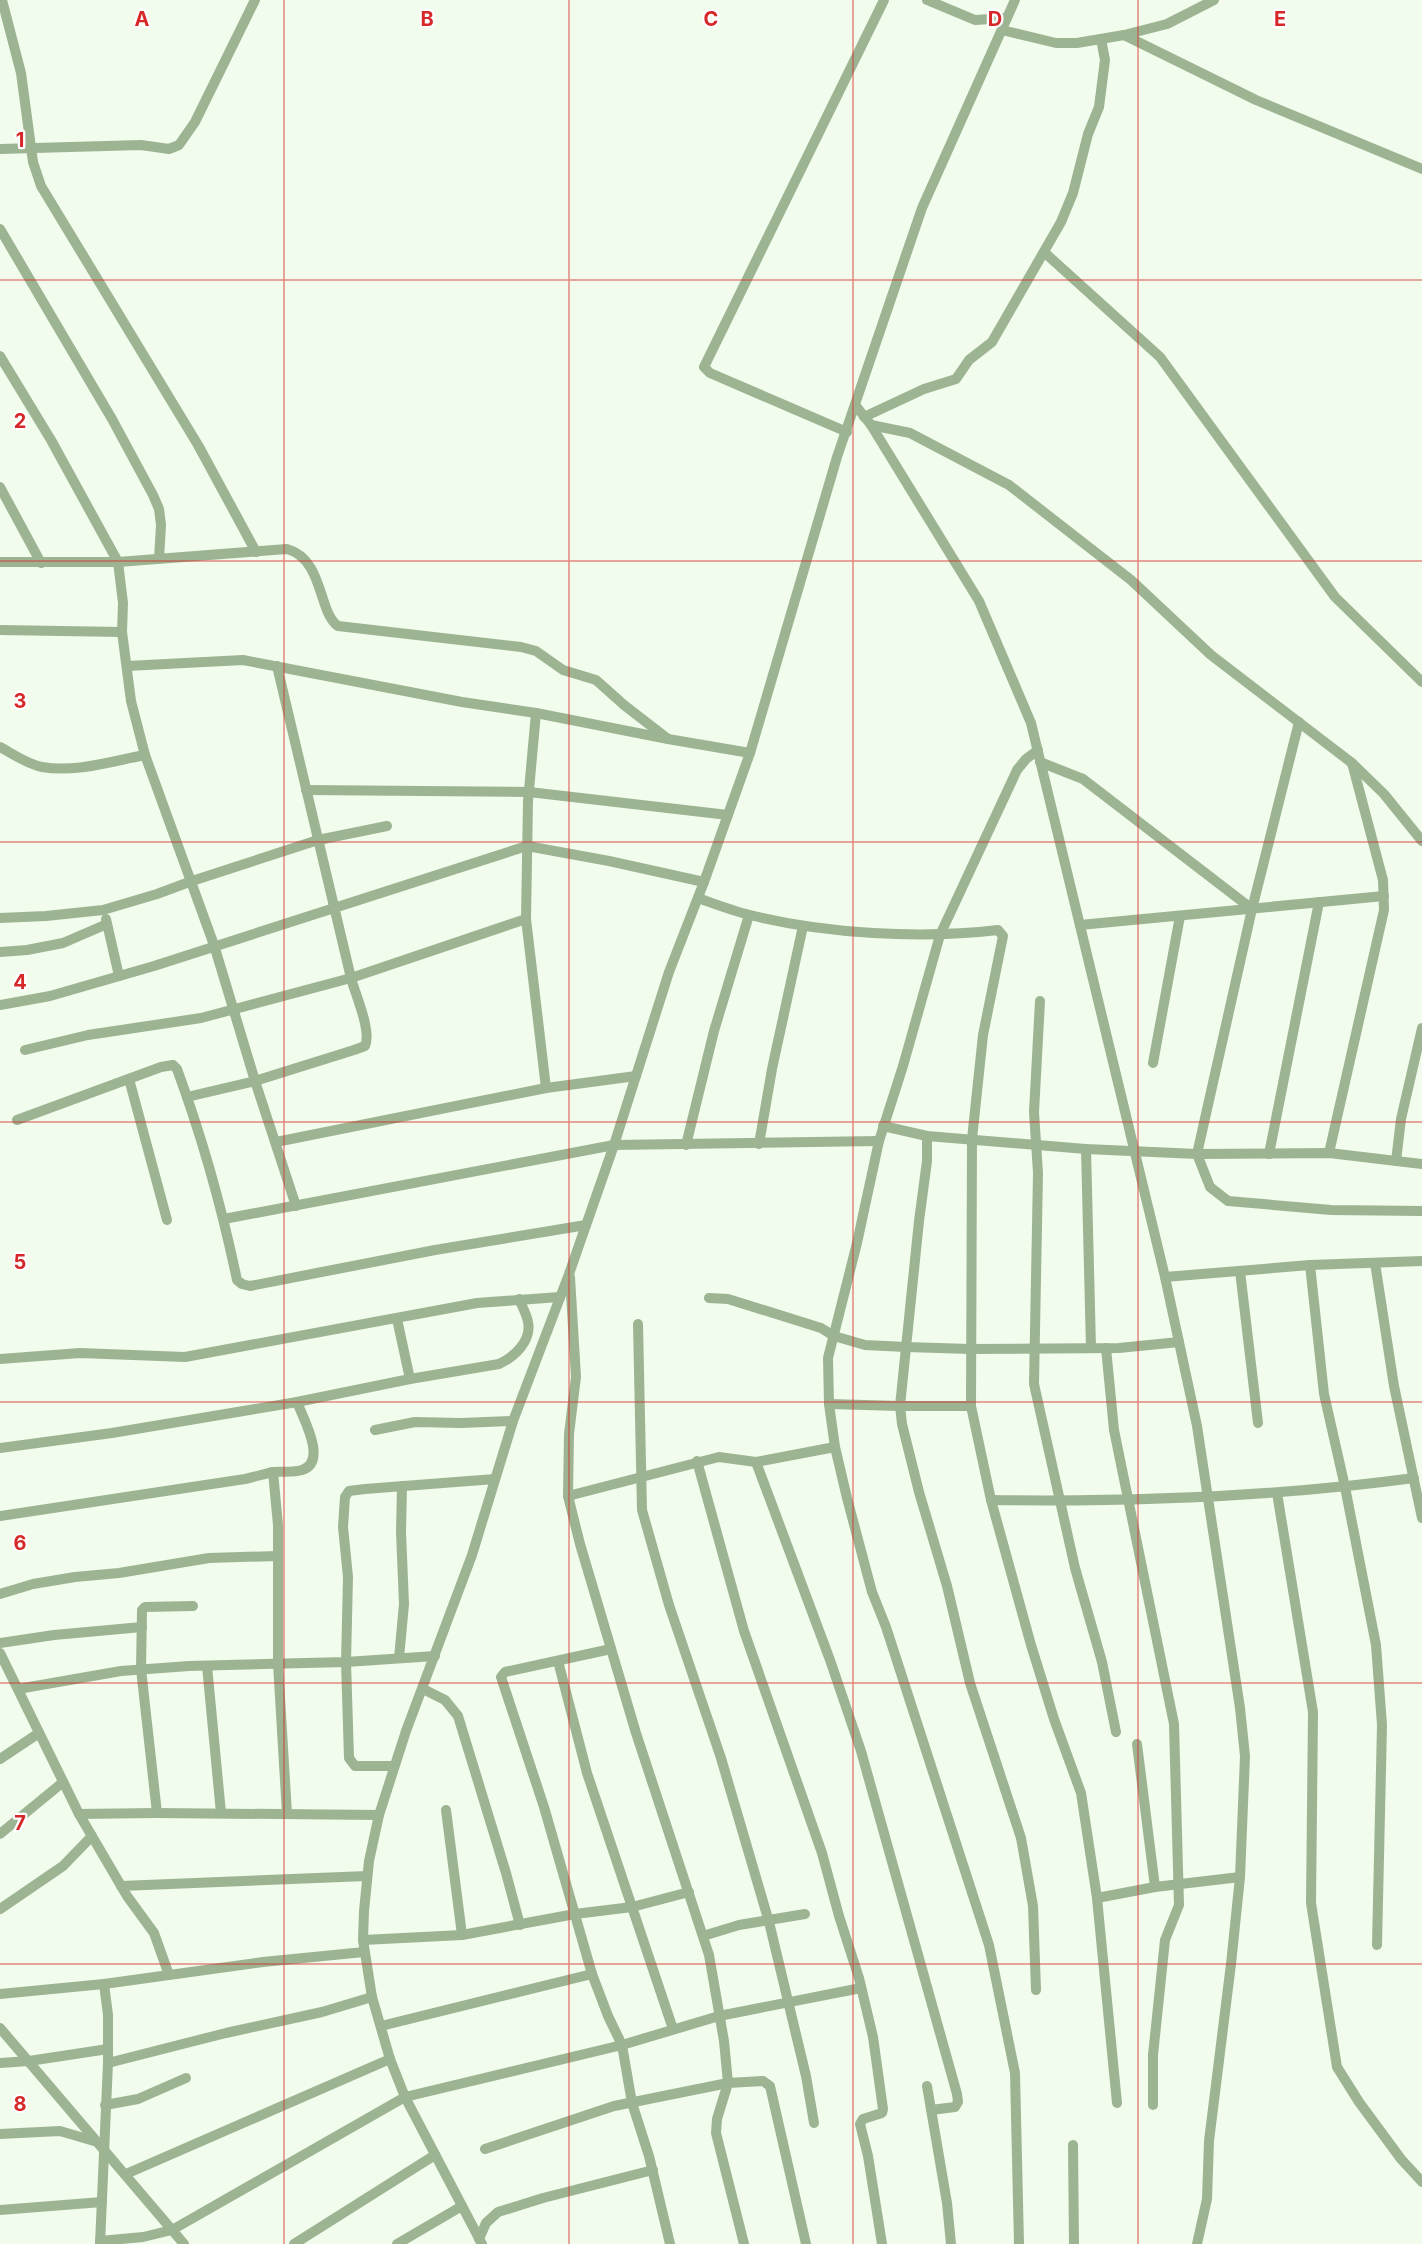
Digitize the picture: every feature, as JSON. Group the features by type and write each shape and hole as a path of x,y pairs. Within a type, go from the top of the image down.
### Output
{"street":[{"path":"2,0 21,73 33,162 46,195 198,445 256,552"},
{"path":"0,148 141,145 169,149 179,145 195,122 255,0"},
{"path":"847,432 710,373 704,367 884,0"},
{"path":"927,0 975,20 992,21 1007,18"},
{"path":"480,2241 405,2097 390,2060 372,1998 364,1946 368,1876 379,1815 394,1766 472,1555 513,1421 569,1274 614,1145 669,972 750,753 837,457 922,208 1015,0"},
{"path":"1002,30 1056,43 1077,43 1124,35 1167,24 1214,0"},
{"path":"1124,35 1256,100 1422,169"},
{"path":"868,421 924,388 956,379 969,360 992,342 1061,222 1073,193 1088,134 1099,107 1105,60 1101,39"},
{"path":"0,229 112,419 153,495 159,509 161,525 159,559"},
{"path":"1044,252 1160,357 1335,597 1422,682"},
{"path":"0,356 51,440 118,562 123,603 122,632 126,666 131,701 144,755 214,945 296,1206"},
{"path":"856,406 868,421 979,601 1031,723 1165,1277 1197,1426 1240,1708 1245,1756 1240,1877 1209,2140 1207,2199 1197,2244"},
{"path":"868,421 916,435 1009,485 1131,580 1211,655 1352,763 1384,794 1422,841"},
{"path":"0,487 41,563"},
{"path":"0,562 118,562 287,549 298,553 316,577 330,615 338,626 521,647 536,651 563,669 596,680 668,739"},
{"path":"0,630 122,632"},
{"path":"126,666 243,660 750,753"},
{"path":"187,1097 255,1081 365,1046 367,1036 365,1024 351,978 277,666"},
{"path":"536,713 529,792 526,919 546,1088"},
{"path":"1299,722 1252,909 1197,1154 1210,1187 1228,1201 1331,1210 1422,1211"},
{"path":"0,747 27,762 42,767 56,768 84,766 144,755"},
{"path":"1019,2244 1015,2073 989,1945 886,1627 872,1592 836,1447 830,1404 828,1358 857,1243 879,1141 940,935 1017,770 1038,750"},
{"path":"1040,762 1083,779 1252,909"},
{"path":"1329,1153 1384,910 1383,880 1352,763"},
{"path":"306,790 529,792 728,815"},
{"path":"0,918 103,910 318,840 387,826"},
{"path":"0,1005 50,996 119,976 527,846 704,882"},
{"path":"1080,925 1384,896"},
{"path":"698,898 749,915 803,926 940,935 998,930 1003,936 983,1035 972,1139 971,1406 991,1500 1054,1719 1081,1793 1097,1898 1117,2103"},
{"path":"1269,1154 1319,902"},
{"path":"103,910 119,976"},
{"path":"686,1145 714,1031 749,915"},
{"path":"1154,1063 1180,916"},
{"path":"25,1050 88,1035 201,1018 351,978 526,919"},
{"path":"0,952 27,950 63,943 107,924"},
{"path":"759,1144 772,1070 803,926"},
{"path":"1040,1001 1034,1112 1037,1145 1034,1384 1075,1568 1102,1662 1116,1732"},
{"path":"1396,1161 1401,1119 1422,1028"},
{"path":"17,1120 173,1065 177,1069 187,1097 224,1219 237,1280 250,1286 446,1248 586,1225"},
{"path":"276,1142 546,1088 636,1076"},
{"path":"129,1079 167,1220"},
{"path":"883,1126 927,1136 1086,1149 1197,1154 1329,1153 1422,1164"},
{"path":"927,1136 927,1161 900,1407 902,1424 919,1492 947,1586 970,1683 1021,1838 1032,1906 1036,1990"},
{"path":"224,1219 614,1145 879,1141"},
{"path":"1086,1149 1091,1348"},
{"path":"1165,1277 1310,1265 1422,1261"},
{"path":"1375,1263 1394,1386 1422,1518"},
{"path":"1310,1265 1324,1394 1376,1645 1382,1725 1377,1945"},
{"path":"1240,1271 1258,1423"},
{"path":"569,1274 576,1377 569,1434 568,1496 636,1733 709,1955 720,2016 728,2083 717,2119 716,2133 744,2244"},
{"path":"0,1359 80,1353 185,1357 477,1303 560,1297"},
{"path":"709,1298 728,1299 821,1328 834,1336 865,1345 970,1349 1106,1348 1179,1342"},
{"path":"0,1448 112,1433 297,1402 499,1364 511,1359 527,1336 528,1323 519,1299"},
{"path":"397,1319 410,1379"},
{"path":"638,1324 642,1510 669,1605 722,1758 769,1922 806,2076 814,2123"},
{"path":"1106,1348 1114,1430 1174,1724 1178,1911 1165,1940 1153,2055 1153,2105"},
{"path":"0,1516 245,1479 273,1472 302,1470 311,1465 314,1457 313,1445 297,1402"},
{"path":"830,1404 900,1407 971,1406"},
{"path":"375,1430 415,1422 513,1421"},
{"path":"568,1496 697,1461 719,1457 756,1462 836,1447"},
{"path":"697,1461 744,1631 822,1853 873,2037 884,2105 882,2114 863,2119 860,2124 868,2156 882,2244"},
{"path":"756,1462 830,1660 861,1751 951,2071 957,2094 957,2105 932,2110"},
{"path":"273,1472 278,1525 278,1664 287,1814"},
{"path":"991,1500 1061,1501 1277,1493 1414,1478"},
{"path":"394,1766 355,1766 349,1758 346,1662 348,1577 343,1527 345,1497 349,1491 495,1479"},
{"path":"399,1658 404,1604 402,1486"},
{"path":"1277,1493 1313,1712 1311,1903 1337,2067 1380,2130 1422,2182"},
{"path":"0,1594 33,1584 75,1577 119,1574 209,1558 277,1556"},
{"path":"157,1813 141,1669 142,1610 145,1607 193,1606"},
{"path":"0,1643 54,1635 142,1627"},
{"path":"611,1649 505,1672 501,1677 535,1776 592,1974 622,2045 632,2103 653,2170 670,2244"},
{"path":"0,1653 79,1814 121,1886 154,1933 169,1975"},
{"path":"18,1689 141,1669 346,1662 435,1656"},
{"path":"558,1661 587,1773 673,2029"},
{"path":"207,1665 222,1813"},
{"path":"423,1689 445,1700 458,1716 520,1925"},
{"path":"0,1759 39,1733"},
{"path":"1137,1744 1155,1887"},
{"path":"0,1834 62,1783"},
{"path":"446,1810 462,1935"},
{"path":"79,1814 379,1815"},
{"path":"0,1909 63,1866 92,1836"},
{"path":"121,1886 368,1876"},
{"path":"1097,1898 1178,1883 1240,1877"},
{"path":"0,1994 104,1984 364,1946 462,1935 575,1914 632,1907 689,1892"},
{"path":"703,1936 739,1925 769,1922 806,1914"},
{"path":"381,2026 592,1974"},
{"path":"104,1984 108,2014 108,2062 100,2243 172,2230 405,2097 622,2045 720,2016 861,1988"},
{"path":"108,2062 322,2012 372,1998"},
{"path":"0,2028 184,2244"},
{"path":"0,2063 108,2049"},
{"path":"126,2174 390,2060"},
{"path":"105,2105 138,2099 186,2078"},
{"path":"485,2149 614,2106 728,2083 759,2080 770,2086 806,2244"},
{"path":"927,2086 947,2203 951,2244"},
{"path":"0,2134 60,2132 96,2142"},
{"path":"1073,2145 1074,2244"},
{"path":"294,2244 435,2155"},
{"path":"480,2241 486,2223 498,2212 653,2170"},
{"path":"0,2210 102,2202"},
{"path":"397,2244 462,2206"}]}
